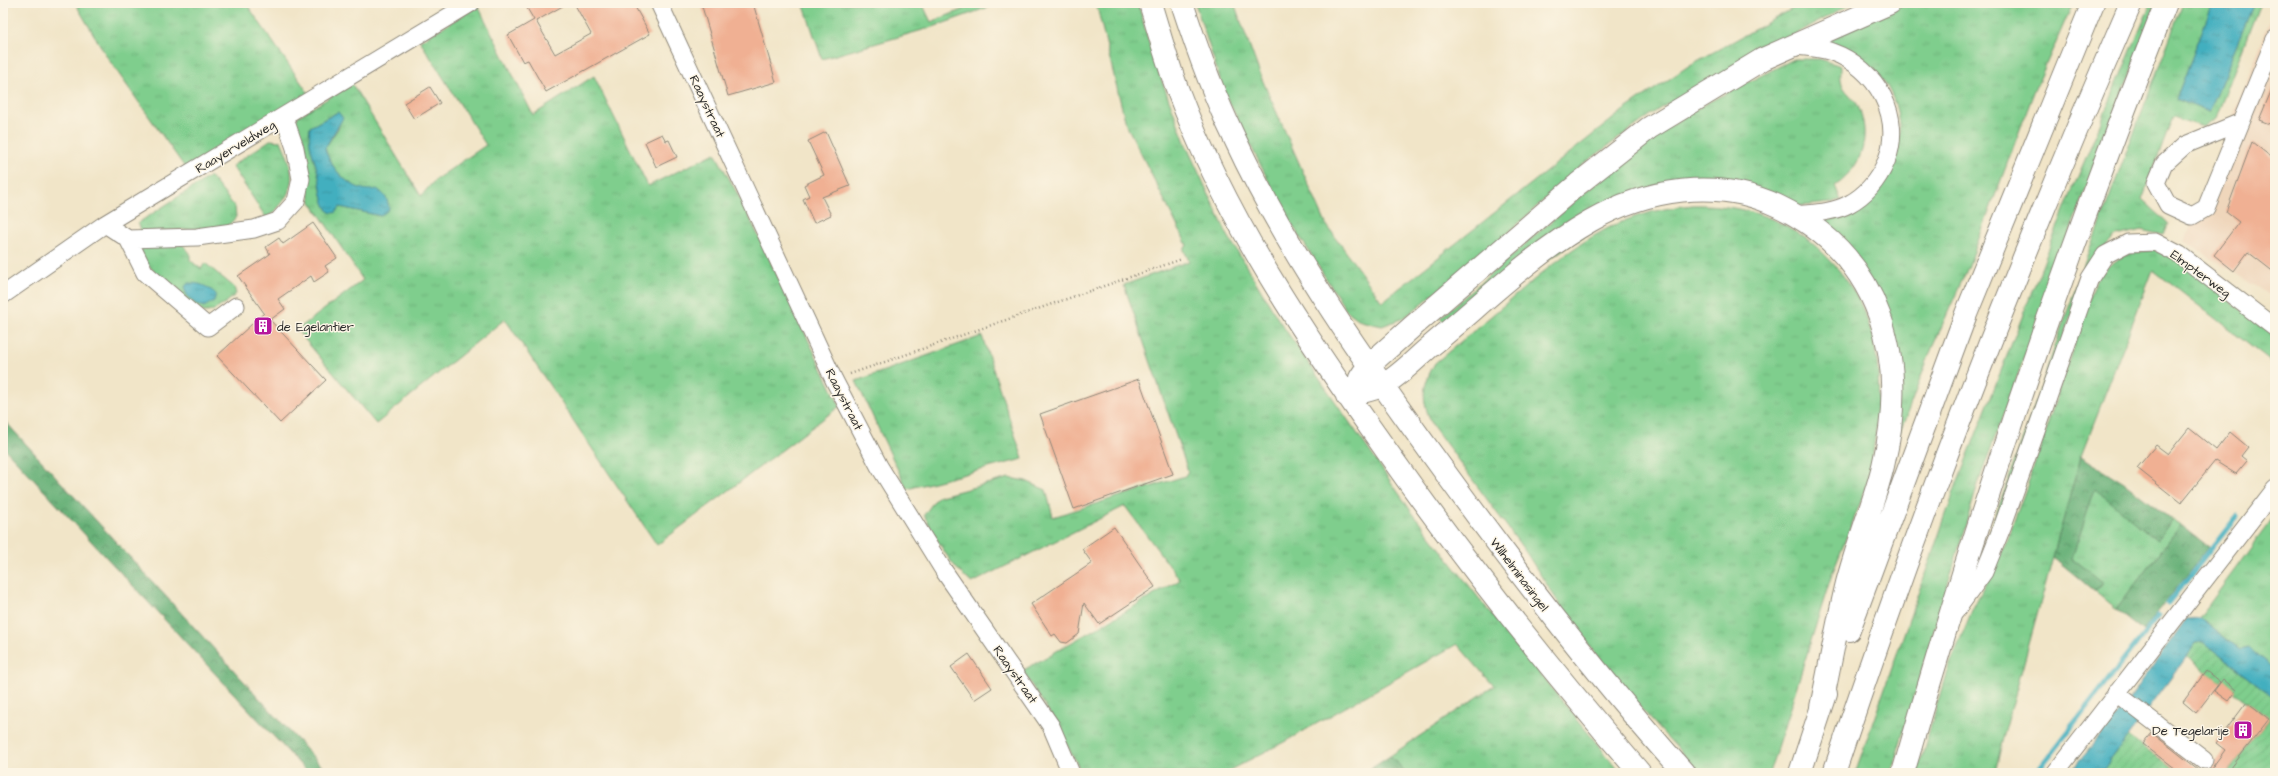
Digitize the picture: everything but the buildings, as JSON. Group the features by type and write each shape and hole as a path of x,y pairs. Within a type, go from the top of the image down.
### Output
{"highway":[{"path":"1150,3 1178,91 1220,185 1268,274 1347,396 1487,588 1574,697 1640,773"},
{"name":"Wilhelminasingel","path":"1182,3 1216,98 1245,161 1285,234 1368,366 1554,620 1609,687 1684,773"},
{"path":"1347,396 1368,366 1620,149 1675,110 1763,59 1790,46 1832,30 1890,3"},
{"path":"1800,773 1821,707 1966,314 2093,3"},
{"path":"1834,773 1931,497 1995,328 2053,184 2131,3"},
{"path":"1903,773 1972,543 2069,256 2166,3"},
{"path":"1347,396 1382,386 1542,253 1586,223 1623,205 1664,193 1709,190 1759,198 1795,215 1819,231 1833,243 1854,267 1867,288 1883,325 1889,348 1893,381 1892,413 1883,465 1847,582 1821,707"}],"street":[{"name":"Raayerveldweg","path":"3,295 105,224 471,3"},
{"name":"Raaystraat","path":"660,3 834,380 879,466 944,571 1051,726 1071,773"},
{"path":"2241,122 2185,145 2164,164 2156,183 2168,205 2192,216 2206,208 2275,39"},
{"path":"1790,46 1832,52 1859,67 1871,77 1881,92 1889,111 1893,129 1890,152 1876,180 1865,192 1841,208 1826,212 1795,215"},
{"path":"105,224 128,238 197,237 254,229 278,221 296,201 301,179 295,148 284,116"},
{"path":"128,238 145,273 208,327 236,306"},
{"name":"Elmpterweg","path":"1948,622 1984,572 2003,525 2090,278 2105,255 2128,243 2155,242 2180,255 2275,328"},
{"path":"2054,773 2121,697 2275,489"},
{"path":"2121,697 2204,760"}],"path":[{"path":"834,380 1182,258"}],"shaded area":[{"path":"2275,7 2275,299 2185,241"}],"green space":[{"path":"75,3 246,3 309,94 186,169 109,60"},
{"path":"803,3 922,3 931,22 979,3 1000,3 933,27 822,59"},
{"path":"1096,3 1138,3 1153,57 1186,145 1227,234 1278,319 1411,511 1499,624 1621,773 1407,773 1390,756 1494,686 1457,644 1284,742 1224,773 1082,773 1046,707 1022,671 1180,580 1125,506 972,583 950,560 924,515 937,497 1009,478 1026,481 1046,490 1053,517 1185,476 1188,471 1124,285 1189,261 1184,250 1187,245 1126,124"},
{"path":"1195,3 1234,3 1261,77 1326,224 1382,302 1624,110 1690,65 1803,3 1852,3 1659,109 1582,165 1497,243 1404,318 1382,326 1361,321 1346,310 1283,210 1225,94"},
{"path":"1899,3 2073,3 2034,92 1969,265 1932,348 1891,456 1897,360 1820,222 1855,211 1872,198 1885,182 1894,164 1899,144 1899,124 1895,104 1887,86 1874,69 1856,56 1822,43"},
{"path":"2151,3 2157,3 2083,196 1979,481 1891,773 1855,773 1957,483 2066,205"},
{"path":"2183,3 2213,3 2176,99 2209,112 2254,3 2260,3 2216,118 2203,127 2173,117 2142,199 2168,223 2163,235 2141,230 2117,236 2088,266 1992,543 1978,566 2080,275"},
{"path":"478,6 533,115 594,76 648,186 715,153 743,204 840,406 657,545 505,319 376,424 297,330 363,280 311,202 292,120 352,84 421,196 435,180 486,145 420,41","holes":["338,112 339,127 325,148 328,156 332,164 344,179 360,188 377,190 381,216 340,207 329,212 326,207 311,150 309,133 310,127"]},
{"path":"1794,59 1820,59 1841,66 1841,80 1843,87 1857,104 1862,116 1864,139 1862,150 1852,170 1835,186 1841,200 1830,203 1802,206 1666,183 1447,325 1440,318 1577,199 1660,132 1705,104"},
{"path":"270,140 281,141 290,165 291,184 283,201 267,219 232,166"},
{"path":"210,176 235,207 236,217 227,227 142,232 138,223"},
{"path":"1693,205 1729,207 1764,216 1796,231 1810,242 1824,254 1842,274 1855,294 1866,316 1873,338 1877,362 1879,386 1878,411 1870,472 1862,499 1830,580 1769,773 1700,773 1624,690 1571,622 1525,551 1433,426 1426,409 1424,394 1425,387 1435,363 1558,260 1578,246 1618,223 1665,209"},
{"path":"149,244 182,244 190,253 190,260 201,269 205,263 234,287 236,294 213,311 204,312 197,310 180,298 141,257 141,248"},
{"path":"2155,250 2177,260 2275,336 2275,365 2153,270 2081,456 2002,742 1995,773 1917,773 1946,674 1973,608 2004,548 2031,475 2095,281 2114,261 2127,255"},
{"path":"982,336 1023,459 907,489 856,381"},
{"path":"3,419 328,773 308,773 3,447"},
{"path":"2081,456 2124,483 2172,520 2157,540 2095,489 2072,558 2104,583 2094,591 2053,557"},
{"path":"2095,488 2157,540 2172,520 2181,525 2116,609 2094,591 2104,584 2072,558"},
{"path":"2275,515 2275,670 2249,648 2241,650 2199,618"},
{"path":"2181,525 2209,547 2143,631 2116,609"},
{"path":"2204,643 2275,698 2275,773 2227,773 2269,719 2234,692 2236,690 2223,680 2221,683 2187,657 2196,644"},
{"path":"2128,736 2180,773 2101,773"},
{"path":"1390,756 1407,773 1364,773"}],"water":[{"path":"2213,3 2254,3 2209,112 2176,99"},
{"path":"338,112 343,118 325,148 328,156 332,164 344,179 360,188 368,190 377,189 380,191 387,200 389,209 381,216 340,207 335,213 329,212 324,203 318,173 311,150 309,133 310,127"},
{"path":"188,283 200,284 210,289 216,294 214,301 204,307 194,303 187,295 184,288"},
{"path":"2199,618 2241,650 2249,648 2275,670 2275,698 2204,643 2196,644 2101,773 2070,773 2127,702 2186,619"}],"waterway":[{"path":"2168,604 2237,516"},
{"path":"2036,773 2158,616"}],"place":[{"name":"de Egelantier","path":"263,326"},
{"name":"De Tegelarije","path":"2243,730"}]}
